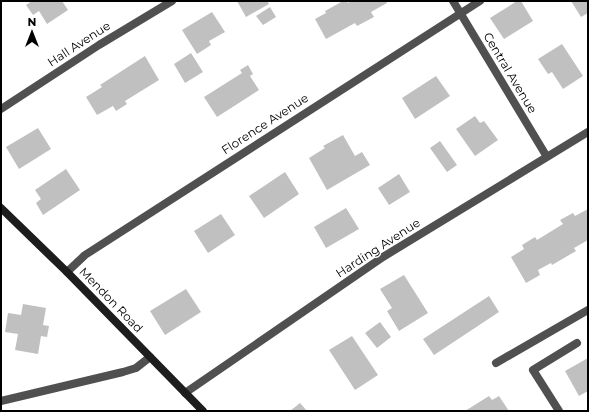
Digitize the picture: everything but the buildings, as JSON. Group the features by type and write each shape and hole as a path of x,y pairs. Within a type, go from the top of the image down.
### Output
{"street":[{"name":"Hall Avenue","path":"1,109 99,45 172,1"},
{"name":"Central Avenue","path":"453,1 547,157"},
{"name":"Florence Avenue","path":"67,272 85,256 480,1"},
{"name":"Harding Avenue","path":"185,393 383,257 588,132"},
{"name":"Mendon Road","path":"1,208 67,272 203,411"},
{"path":"496,364 588,310"},
{"path":"559,411 533,370 577,343"},
{"path":"1,401 123,372 136,368 150,357"}]}
